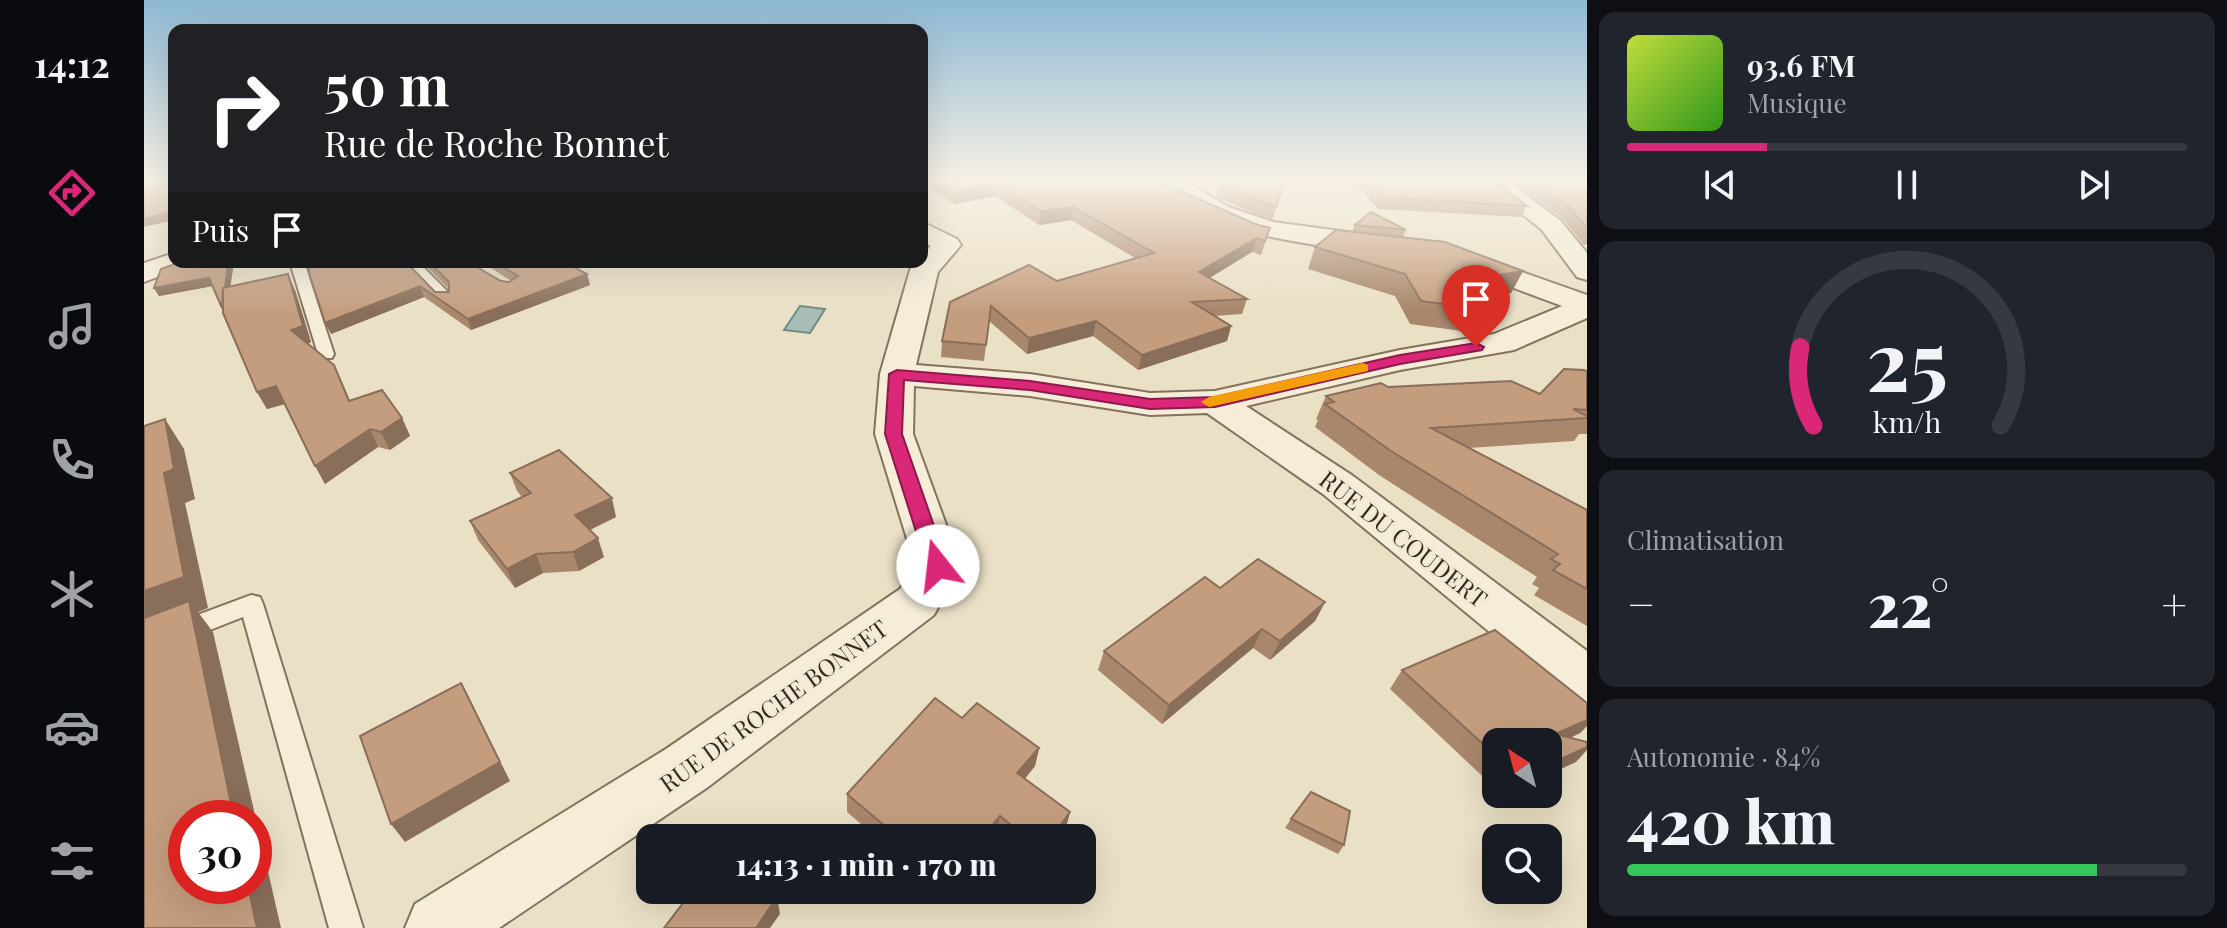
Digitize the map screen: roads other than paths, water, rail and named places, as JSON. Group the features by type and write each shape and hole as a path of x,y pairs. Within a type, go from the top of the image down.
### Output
{"street":[{"path":"1248,224 1296,237 1398,246"},
{"path":"1550,224 1587,271"},
{"name":"RUE DE ROCHE BONNET","path":"928,233 948,245 928,266"},
{"path":"1440,252 1587,306"},
{"path":"144,273 168,263"},
{"name":"RUE DE ROCHE BONNET","path":"439,928 687,768 917,602 938,566 894,434 897,374 926,268"},
{"path":"897,374 1030,385 1150,404 1215,402 1400,360 1502,343 1587,306"},
{"name":"RUE DU COUDERT","path":"1215,402 1338,485 1587,681"}],"lane":[{"path":"299,268 326,354"},
{"path":"416,268 446,298"},
{"path":"144,646 251,604 346,928"}],"water":[{"path":"800,306 825,309 810,333 784,330"}]}
